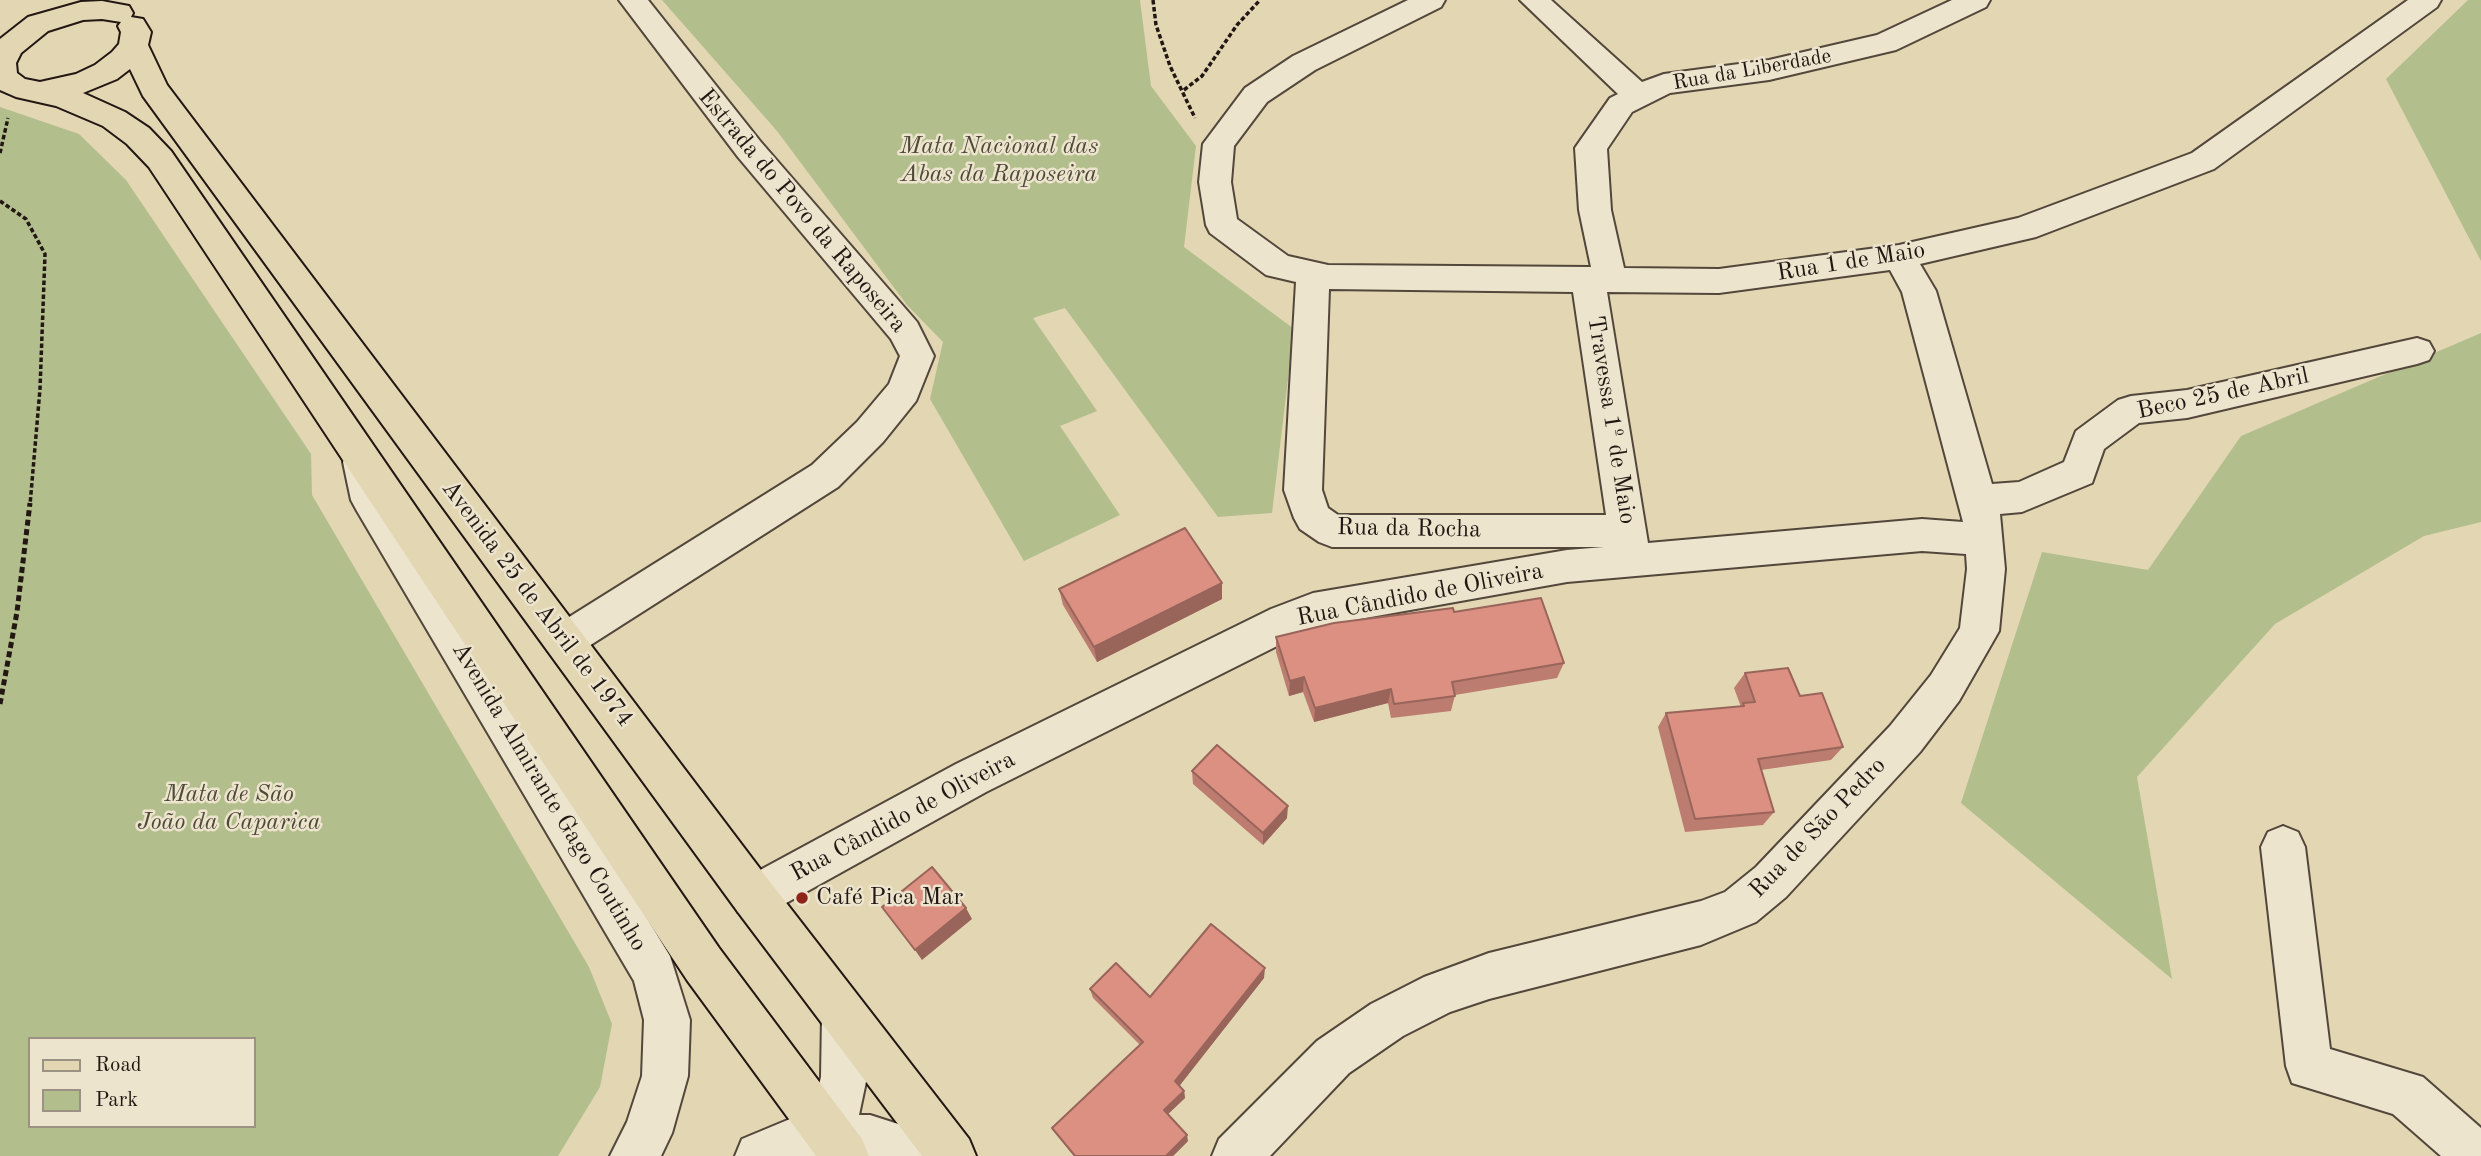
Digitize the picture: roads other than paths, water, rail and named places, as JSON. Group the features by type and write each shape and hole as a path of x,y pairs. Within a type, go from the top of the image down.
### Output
{"main road":[{"path":"14,81 60,90 95,78 123,59 117,19 102,10 81,10 29,24 9,47 1,63 14,81 64,97 114,119 138,136 160,159 703,964 834,1150"},
{"name":"Avenida 25 de Abril de 1974","path":"117,19 154,89 754,897 952,1156"}],"street":[{"name":"Estrada do Povo da Raposeira","path":"564,641 825,476 870,432 904,391 917,356 905,331 749,149 633,0"},
{"name":"Rua 1 de Maio","path":"1431,0 1304,63 1256,95 1219,144 1215,182 1222,225 1278,266 1328,277 1719,281 1899,257 2024,229 2203,161 2427,0"},
{"path":"1534,0 1639,96"},
{"name":"Rua da Liberdade","path":"1599,279 1591,148 1622,105 1664,85 1769,70 1886,43 1976,0"},
{"name":"Rua de São Pedro","path":"1236,1156 1333,1057 1387,1020 1440,992 1489,976 1701,923 1740,907 1771,882 1905,739 1967,655 1979,631 1984,600 1980,520 1919,291 1899,257"},
{"name":"Rua da Rocha","path":"1313,274 1303,490 1312,518 1332,531 1630,546"},
{"name":"Travessa 1º de Maio","path":"1599,279 1630,546"},
{"name":"Beco 25 de Abril","path":"1980,520 2022,497 2079,472 2090,441 2131,410 2187,404 2417,351"},
{"name":"Avenida Almirante Gago Coutinho","path":"358,453 370,500 654,972 667,1020 665,1076 648,1133 634,1156"},
{"name":"Rua Cândido de Oliveira","path":"754,897 971,778 1285,621 1313,610 1567,566 1630,546 1922,535 1980,520"},
{"path":"2283,847 2309,1066 2406,1094 2477,1156"},
{"path":"834,1150 844,1077 845,1016"},
{"path":"759,1156 790,1143 834,1150 870,1139 928,1156"}],"place":[{"name":"Café Pica Mar","path":"802,898"}],"park label":[{"name":"Mata Nacional das Abas da Raposeira","path":"999,161"},
{"name":"Mata de São João da Caparica","path":"229,809"}]}
